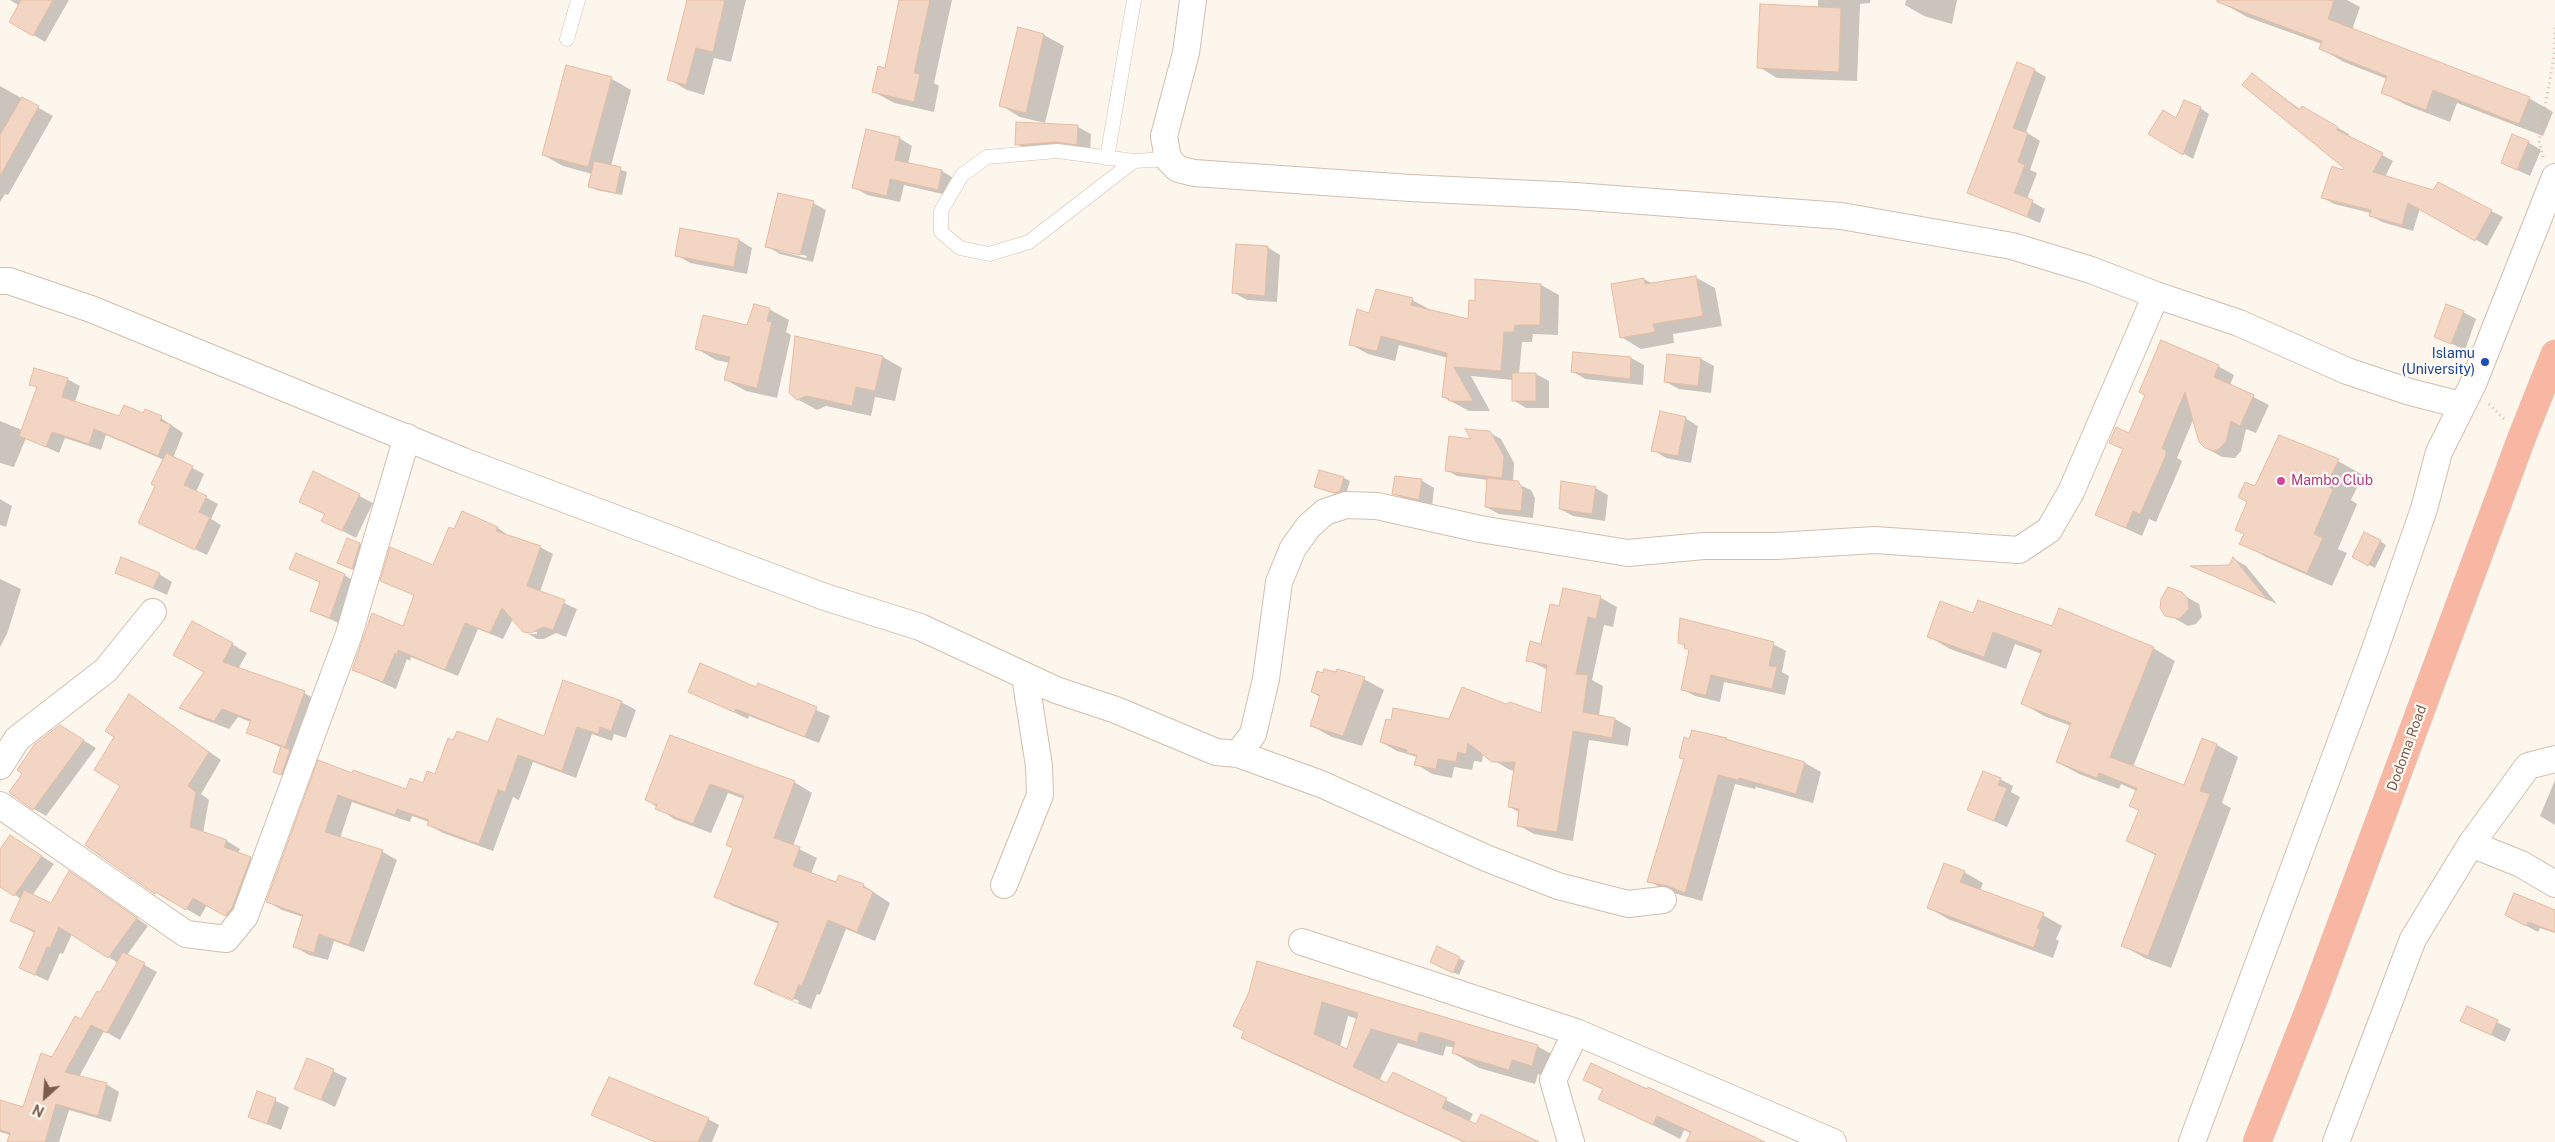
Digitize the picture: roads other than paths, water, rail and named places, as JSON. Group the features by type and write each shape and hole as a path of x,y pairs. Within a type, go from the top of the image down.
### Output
{"highway":[{"name":"Dodoma Road","path":"2257,1142 2314,998 2522,437 2555,354"}],"street":[{"path":"1193,0 1186,53 1164,136 1168,159 1178,170 1194,173 1410,188 1575,196 1841,216 2012,246 2091,270 2156,295 2239,323 2347,371 2410,392 2467,394"},
{"path":"2192,1142 2374,652 2424,509 2439,452 2467,394 2554,180"},
{"path":"0,281 9,280 91,309 463,461 825,597 920,627 1056,690 1116,710 1216,752 1238,754 1321,784 1486,858 1558,886 1628,904 1663,900"},
{"path":"1238,754 1253,734 1262,696 1279,582 1293,548 1309,526 1325,512 1346,505 1377,506 1480,529 1628,554 1704,546 1776,546 1874,540 2019,550 2049,530 2071,492 2156,295"},
{"path":"0,805 186,934 226,939 245,916 342,653 407,437"},
{"path":"0,766 17,739 106,670 153,612"},
{"path":"1004,885 1040,794 1039,766 1025,676"},
{"path":"2336,1142 2413,939 2471,844 2528,766 2555,759"},
{"path":"2471,844 2521,864 2555,884"},
{"path":"1302,942 1576,1032 1832,1142"},
{"path":"1572,1142 1553,1080 1576,1032"}],"lane":[{"path":"567,39 578,0"},
{"path":"1107,158 1134,0"},
{"path":"1134,161 1029,242 989,254 960,248 941,232 941,211 962,175 987,157 1057,151 1134,161 1168,159"}],"place":[{"name":"Islamu (University)","path":"2485,362"},
{"name":"Mambo Club","path":"2281,481"}]}
